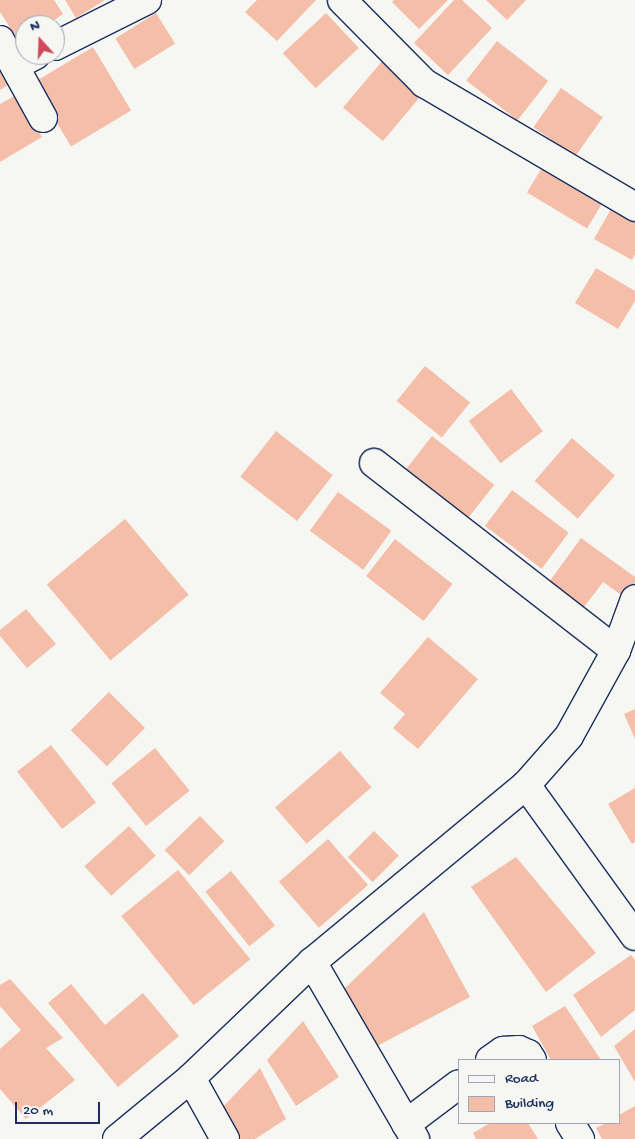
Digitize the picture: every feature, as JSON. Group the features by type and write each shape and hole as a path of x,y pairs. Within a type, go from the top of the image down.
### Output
{"street":[{"path":"65,41 147,0"},
{"path":"342,0 424,83 635,207"},
{"path":"0,40 15,52"},
{"path":"27,65 43,118"},
{"path":"374,463 616,651"},
{"path":"117,1139 190,1078 312,962 526,785 568,736 616,651 635,599"},
{"path":"526,785 635,936"},
{"path":"312,962 410,1132 458,1085"},
{"path":"491,1059 503,1051 519,1050 528,1054 531,1059"},
{"path":"190,1078 225,1139"},
{"path":"571,1124 580,1139"}],"building":[{"path":"0,0 54,0 63,14 15,15 15,35 0,12"},
{"path":"65,0 105,0 76,18"},
{"path":"257,0 316,0 277,41 245,12"},
{"path":"394,0 448,0 419,29 392,2"},
{"path":"454,0 462,0 492,28 448,75 414,43"},
{"path":"486,0 526,0 507,20"},
{"path":"156,13 175,44 134,69 115,38"},
{"path":"326,13 359,48 316,88 283,53"},
{"path":"497,41 548,81 517,120 466,80"},
{"path":"93,47 131,110 71,146 33,83"},
{"path":"383,60 423,93 383,141 343,107"},
{"path":"0,72 8,85 0,90"},
{"path":"561,88 603,117 575,157 533,127"},
{"path":"16,95 42,137 0,162 0,104"},
{"path":"543,166 603,202 587,229 527,193"},
{"path":"611,209 635,222 635,254 632,260 594,239"},
{"path":"596,268 635,291 635,301 618,329 575,303"},
{"path":"425,366 470,403 442,437 397,401"},
{"path":"511,389 543,431 501,463 469,421"},
{"path":"276,431 333,475 297,521 240,477"},
{"path":"432,436 494,485 467,520 404,471"},
{"path":"572,438 615,475 578,518 535,481"},
{"path":"512,490 569,533 542,569 485,526"},
{"path":"338,492 391,531 363,570 310,531"},
{"path":"125,519 189,595 110,660 47,585"},
{"path":"581,538 635,577 635,589 627,599 603,582 584,607 549,582"},
{"path":"395,539 453,584 424,621 366,576"},
{"path":"26,609 56,644 27,668 0,636 0,630"},
{"path":"428,637 478,679 418,749 393,728 405,714 380,693"},
{"path":"109,692 145,728 107,766 71,730"},
{"path":"635,709 635,739 624,714"},
{"path":"51,745 96,803 62,829 17,771"},
{"path":"155,748 190,791 146,826 111,783"},
{"path":"340,751 371,787 307,844 275,807"},
{"path":"635,788 635,842 632,844 608,804"},
{"path":"200,816 224,841 189,875 165,850"},
{"path":"129,826 156,856 111,896 84,866"},
{"path":"374,831 399,856 373,882 348,857"},
{"path":"328,839 368,885 319,928 279,882"},
{"path":"516,857 596,953 546,992 471,887"},
{"path":"178,870 250,959 194,1005 121,916"},
{"path":"231,871 275,925 249,946 205,892"},
{"path":"424,912 470,997 377,1046 342,991"},
{"path":"631,955 635,960 635,1010 601,1037 573,995"},
{"path":"10,979 63,1038 46,1048 75,1080 26,1119 0,1089 0,1049 21,1030 0,1006 0,985"},
{"path":"71,984 105,1025 143,993 179,1036 118,1087 48,1003"},
{"path":"565,1006 600,1059 550,1059 532,1026"},
{"path":"303,1021 339,1077 296,1106 267,1060"},
{"path":"635,1029 635,1082 614,1046"},
{"path":"260,1068 286,1119 255,1139 232,1139 220,1110"},
{"path":"635,1106 635,1139 602,1139 596,1128 604,1124 620,1124 620,1114"},
{"path":"488,1124 529,1124 538,1139 476,1139 473,1133"}]}
